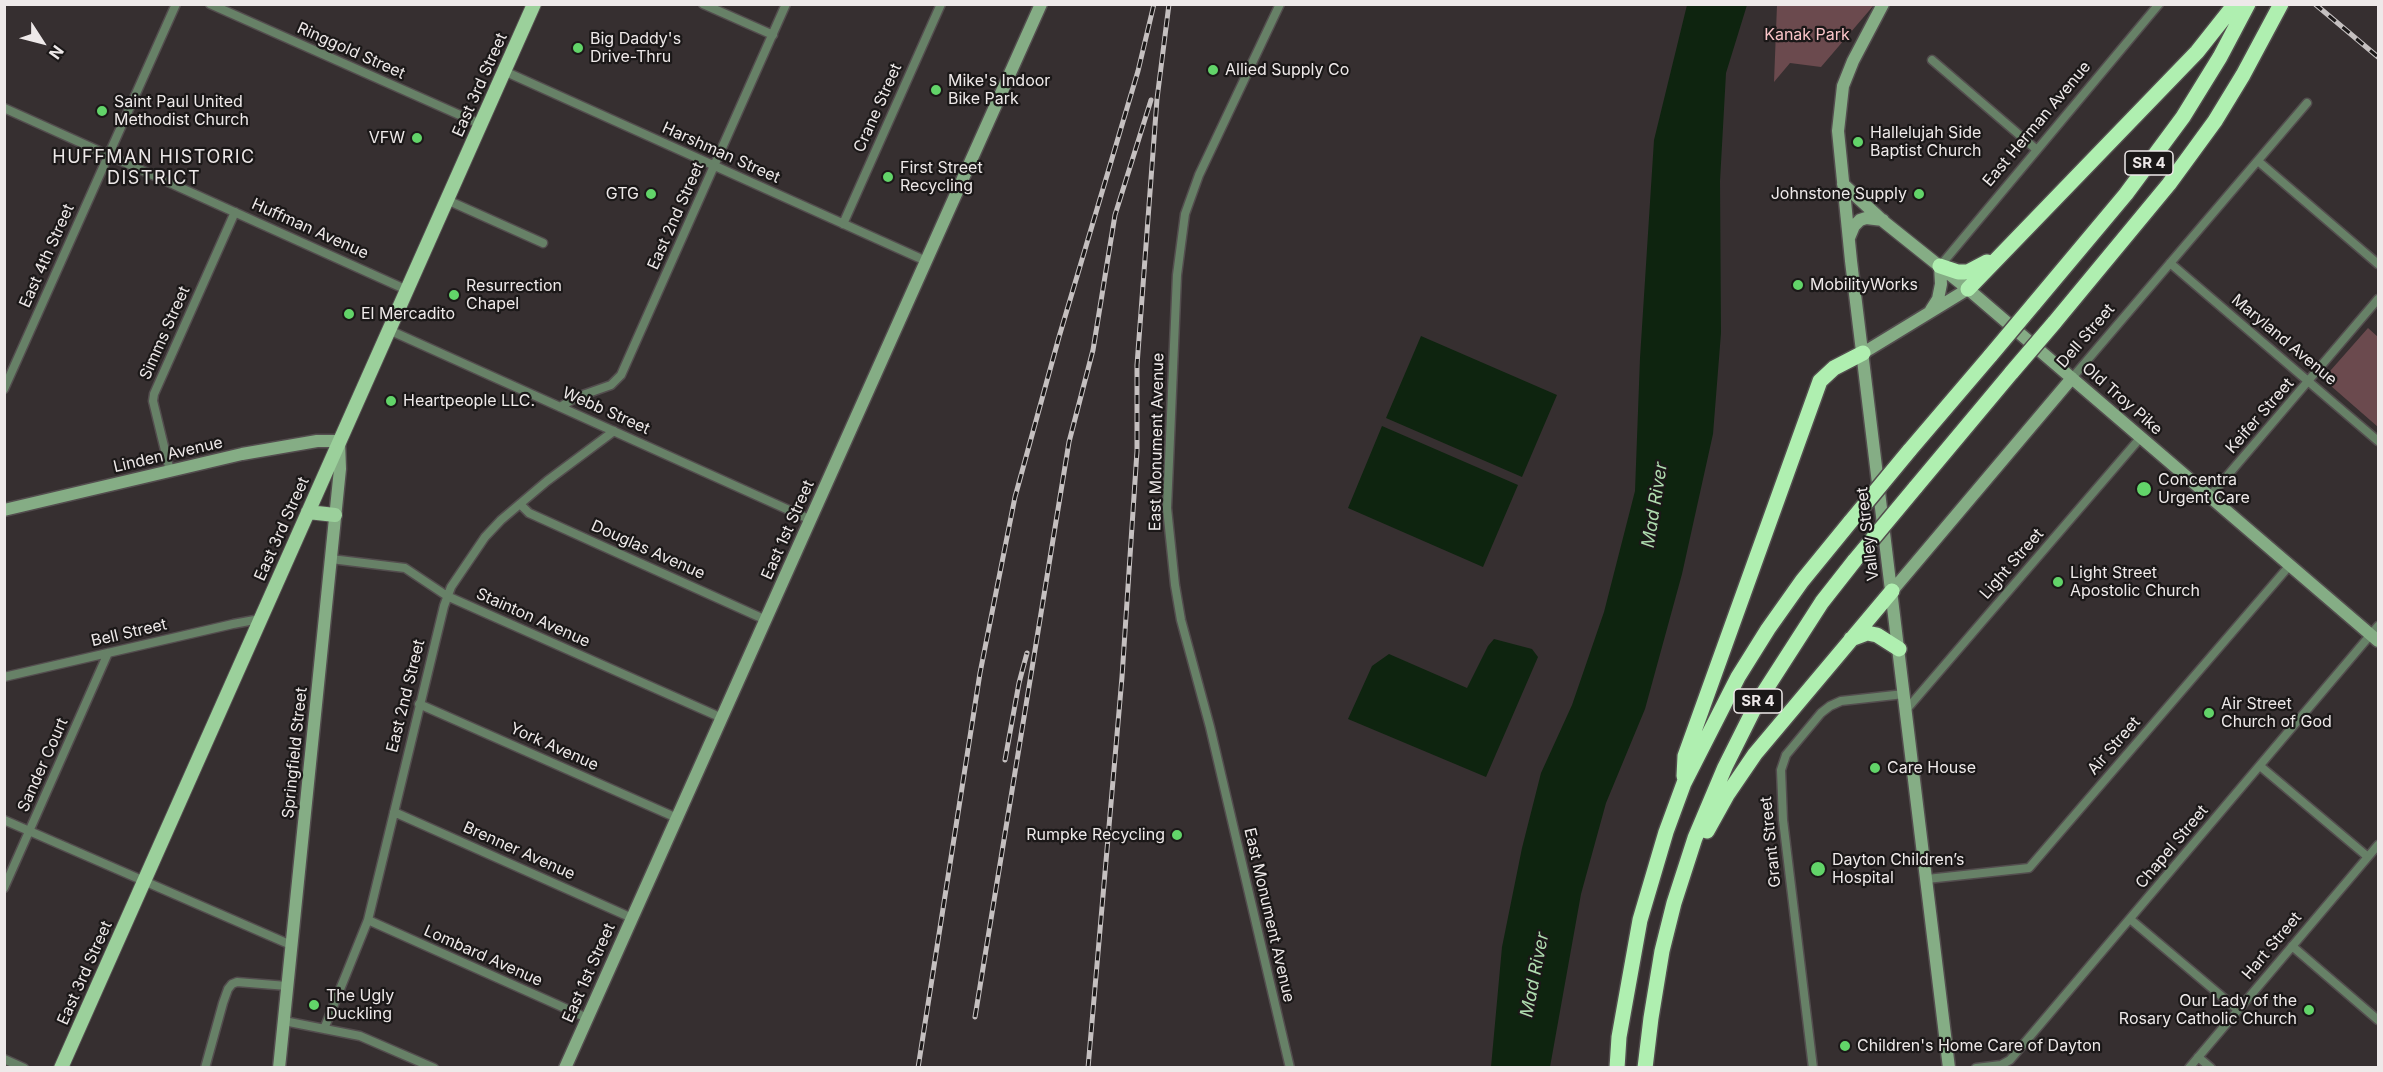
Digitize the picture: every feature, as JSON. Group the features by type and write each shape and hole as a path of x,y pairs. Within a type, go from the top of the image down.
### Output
{"highway":[{"name":"SR 4","path":"1646,1068 1651,1018 1662,951 1689,858 1725,766 1757,703 1816,611 1855,560 2169,184 2215,121 2269,28 2280,4"},
{"name":"SR 4","path":"1617,1068 1619,1037 1640,920 1663,842 1684,783 1738,677 1802,581 2126,194 2183,117 2220,57 2243,6"},
{"path":"1968,289 2243,6"},
{"path":"1940,266 1958,272 1968,272 2000,255"},
{"path":"1684,783 1685,756 1820,381 1834,368 1863,353"},
{"path":"1689,858 1698,849 1727,795 1755,754 1892,591"},
{"path":"1851,639 1867,633 1877,634 1899,649"}],"main road":[{"name":"East 3rd Street","path":"61,1068 534,4"},
{"name":"East 1st Street","path":"565,1068 1041,4"},
{"name":"Valley Street","path":"1883,4 1852,61 1843,86 1838,131 1848,239 1949,1068"},
{"name":"Old Troy Pike","path":"1843,184 2290,565 2376,634"},
{"path":"1848,239 1850,232 1860,220 1866,218 1884,220"},
{"path":"1930,312 1938,299 1941,284 1940,266"},
{"path":"1863,353 1968,289"},
{"name":"Dell Street","path":"1892,591 2072,378"},
{"name":"Linden Avenue","path":"4,510 294,444 339,441"},
{"name":"Springfield Street","path":"279,1068 340,469 339,441"},
{"path":"308,512 335,515"}],"street":[{"name":"East 4th Street","path":"4,389 176,4"},
{"name":"Ringgold Street","path":"210,4 480,124"},
{"path":"703,4 772,35"},
{"name":"East 2nd Street","path":"560,407 577,397 611,385 621,375 786,4"},
{"name":"Crane Street","path":"843,224 941,4"},
{"name":"East Monument Avenue","path":"1280,4 1199,175 1185,214 1177,275 1167,508 1181,620 1210,727 1290,1068"},
{"name":"East Herman Avenue","path":"1940,266 2159,4"},
{"path":"1932,60 2037,150"},
{"name":"Harshman Street","path":"504,71 926,261"},
{"name":"Dell Street","path":"2072,378 2307,103"},
{"name":"Huffman Avenue","path":"4,108 407,290"},
{"path":"2258,161 2379,264"},
{"path":"447,200 543,243"},
{"name":"Simms Street","path":"171,471 153,401 154,394 236,212"},
{"name":"Maryland Avenue","path":"2170,263 2379,441"},
{"name":"Keifer Street","path":"2210,496 2379,300"},
{"name":"Webb Street","path":"389,330 811,520"},
{"name":"East 2nd Street","path":"324,1029 368,920 447,596 485,537 520,504 614,431"},
{"name":"Light Street","path":"1906,711 2141,437"},
{"name":"Douglas Avenue","path":"520,504 530,513 766,620"},
{"name":"Stainton Avenue","path":"331,559 405,568 447,596 722,718"},
{"name":"Air Street","path":"1927,879 2029,868 2290,565"},
{"name":"Bell Street","path":"4,677 260,620"},
{"name":"Chapel Street","path":"1976,1068 2001,1065 2010,1060 2260,766 2376,634"},
{"name":"Sander Court","path":"4,888 108,653"},
{"name":"Grant Street","path":"1813,1068 1783,820 1781,770 1786,755 1821,713 1830,706 1841,701 1904,694"},
{"name":"York Avenue","path":"420,704 677,818"},
{"path":"2260,766 2368,857"},
{"name":"Brenner Avenue","path":"394,812 632,918"},
{"path":"4,819 291,945"},
{"name":"Hart Street","path":"2189,1068 2379,844"},
{"path":"2130,919 2238,1010"},
{"name":"Lombard Avenue","path":"368,920 587,1018"},
{"path":"2292,946 2379,1020"},
{"path":"205,1068 223,1003 232,984 237,982 287,986"},
{"path":"284,1021 360,1036 434,1068"},
{"path":"2198,1057 2211,1068"},
{"path":"4,1059 24,1068"}],"green space":[{"name":"Kanak Park","path":"1777,4 1874,5 1821,67 1790,63 1774,82"},
{"path":"2368,328 2378,337 2378,427 2323,379"}],"water":[{"name":"Mad River","path":"1687,5 1747,5 1726,73 1720,181 1721,333 1713,434 1682,574 1645,709 1606,803 1581,894 1550,1067 1491,1067 1502,947 1522,848 1541,773 1572,705 1604,612 1635,491 1640,358 1654,140"},
{"path":"1421,336 1557,395 1522,477 1386,418"},
{"path":"1382,426 1518,485 1483,567 1348,508"},
{"path":"1494,639 1532,649 1538,657 1486,777 1348,719 1372,666 1389,654 1467,688 1488,646"}],"railway":[{"path":"918,1068 980,673 1015,497 1059,337 1138,71 1154,4"},
{"path":"1088,1068 1122,677 1137,451 1137,365 1157,99 1169,4"},
{"path":"2315,4 2378,57"},
{"path":"975,1017 1069,442 1093,350 1115,215 1151,100"},
{"path":"1005,760 1027,653"}],"place":[{"name":"Big Daddy's Drive-Thru","path":"578,48"},
{"name":"Allied Supply Co","path":"1213,70"},
{"name":"Mike's Indoor Bike Park","path":"936,90"},
{"name":"Saint Paul United Methodist Church","path":"102,111"},
{"name":"VFW","path":"417,138"},
{"name":"Hallelujah Side Baptist Church","path":"1858,142"},
{"name":"First Street Recycling","path":"888,177"},
{"name":"GTG","path":"651,194"},
{"name":"Johnstone Supply","path":"1919,194"},
{"name":"MobilityWorks","path":"1798,285"},
{"name":"Resurrection Chapel","path":"454,295"},
{"name":"El Mercadito","path":"349,314"},
{"name":"Heartpeople LLC.","path":"391,401"},
{"name":"Concentra Urgent Care","path":"2144,489"},
{"name":"Light Street Apostolic Church","path":"2058,582"},
{"name":"Air Street Church of God","path":"2209,713"},
{"name":"Care House","path":"1875,768"},
{"name":"Rumpke Recycling","path":"1177,835"},
{"name":"Dayton Children’s Hospital","path":"1818,869"},
{"name":"The Ugly Duckling","path":"314,1005"},
{"name":"Our Lady of the Rosary Catholic Church","path":"2309,1010"},
{"name":"Children's Home Care of Dayton","path":"1845,1046"}],"district":[{"name":"HUFFMAN HISTORIC DISTRICT","path":"154,168"}]}
